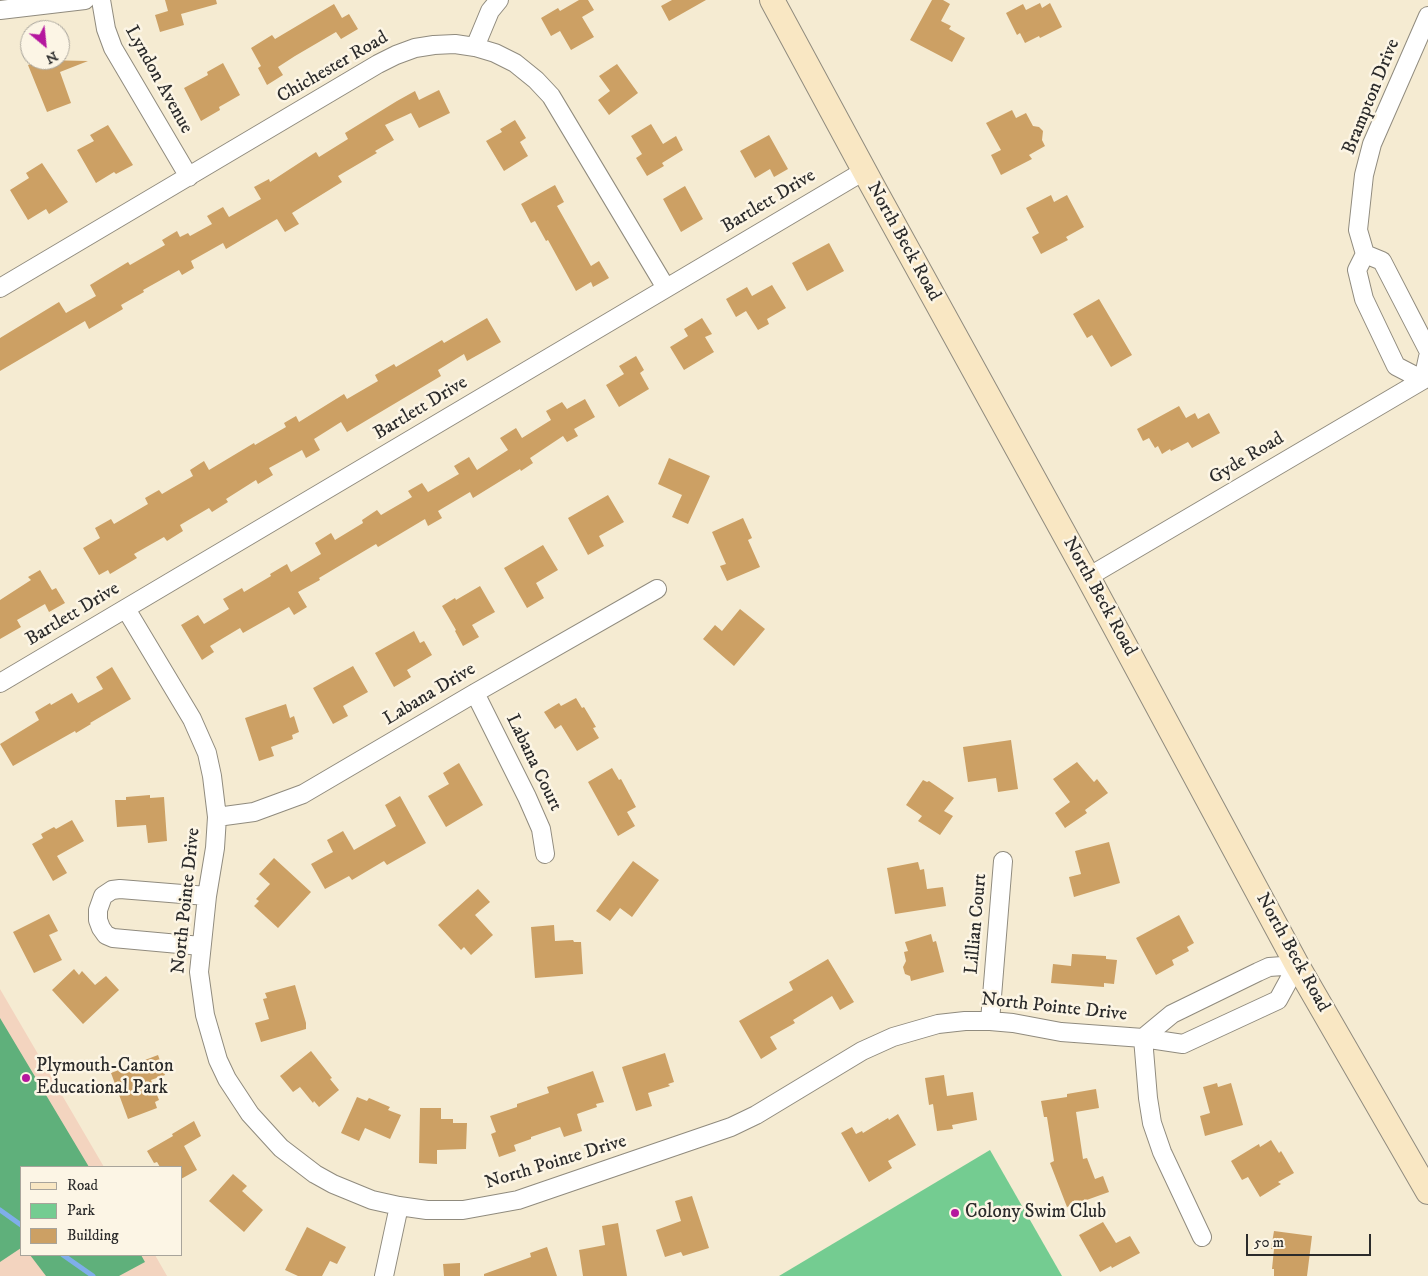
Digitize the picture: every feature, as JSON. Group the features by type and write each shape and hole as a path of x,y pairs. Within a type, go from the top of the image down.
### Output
{"main road":[{"name":"North Beck Road","path":"772,0 1298,965 1428,1192"}],"street":[{"path":"0,10 84,0"},
{"name":"Lyndon Avenue","path":"101,0 106,29 113,48 189,177"},
{"path":"475,47 490,10 499,0"},
{"name":"Brampton Drive","path":"1365,254 1358,230 1364,174 1372,144 1428,16"},
{"name":"Chichester Road","path":"0,288 396,55 415,48 455,44 495,53 515,63 536,80 551,96 666,288"},
{"name":"Bartlett Drive","path":"0,683 864,171"},
{"path":"1428,350 1382,262 1365,254 1357,270 1364,299 1396,366 1425,378 1428,357"},
{"name":"Gyde Road","path":"1088,577 1425,378"},
{"name":"Labana Drive","path":"217,818 254,812 303,794 475,692 657,589"},
{"name":"North Pointe Drive","path":"126,609 192,719 200,736 212,776 217,818 215,848 201,946 200,986 210,1036 227,1079 250,1114 281,1148 315,1174 353,1193 399,1206 427,1210 463,1210 518,1200 731,1127 862,1051 893,1036 938,1024 990,1020 1061,1032 1143,1038 1183,1044 1278,1000 1298,965"},
{"name":"Labana Court","path":"475,692 531,805 541,830 545,854"},
{"name":"Lillian Court","path":"990,1020 1004,861"},
{"path":"201,946 113,938 106,935 101,928 98,920 98,910 103,896 112,890 120,889 207,896"},
{"name":"North Pointe Drive","path":"1143,1038 1172,1014 1258,972 1269,967 1298,965"},
{"path":"1143,1038 1152,1123 1162,1152 1202,1237"},
{"path":"384,1276 399,1206"}],"shaded area":[{"name":"Plymouth-Canton Educational Park","path":"0,989 103,1166 20,1166 20,1256 156,1256 167,1276 0,1276"}],"green space":[{"path":"0,1018 88,1166 20,1166 20,1249 0,1262"},
{"name":"Colony Swim Club","path":"990,1150 1062,1276 779,1276"},
{"path":"31,1256 142,1256 145,1262 119,1276 46,1276"}],"building":[{"path":"165,0 216,0 217,4 181,14 184,25 160,32 155,15 168,11"},
{"path":"579,0 588,0 594,10 582,17 594,37 571,50 560,31 551,36 541,18 558,8 560,11"},
{"path":"672,0 706,0 669,21 661,6"},
{"path":"932,0 943,0 950,4 941,21 951,26 949,29 965,38 952,62 910,40"},
{"path":"1040,3 1042,8 1050,3 1062,27 1025,43 1020,33 1017,35 1006,13 1023,4 1026,10"},
{"path":"334,4 342,18 349,14 358,29 341,39 336,32 295,56 278,67 283,75 267,85 258,68 261,66 251,48 272,35 275,39"},
{"path":"70,61 88,61 70,68"},
{"path":"223,63 240,95 219,107 220,110 201,121 184,88 208,75 207,72"},
{"path":"617,64 638,93 609,115 598,100 610,91 599,76"},
{"path":"30,70 65,70 60,72 71,103 47,112"},
{"path":"439,90 450,113 419,128 411,113 385,125 394,140 375,151 377,153 338,176 342,182 292,213 299,224 285,232 277,219 226,249 223,243 191,261 194,268 182,275 179,270 143,290 144,292 121,305 123,309 89,329 85,321 0,371 0,338 59,302 66,313 96,296 90,285 128,262 130,265 165,245 162,240 177,231 180,237 188,233 190,236 212,224 207,216 223,207 229,217 261,199 254,187 269,179 270,182 316,152 319,157 348,139 345,133 397,101 415,91 419,100"},
{"path":"1012,110 1016,118 1026,113 1033,126 1039,127 1043,131 1042,140 1045,146 1029,155 1032,159 1001,175 991,155 1001,150 986,123"},
{"path":"515,120 526,138 520,142 528,156 504,171 486,141 502,132 500,129"},
{"path":"651,124 663,144 676,136 683,150 662,163 664,166 647,176 636,158 642,154 631,136"},
{"path":"108,125 133,165 116,174 114,172 96,183 77,150 94,141 90,135"},
{"path":"769,135 788,169 774,177 770,169 755,178 740,151"},
{"path":"42,163 68,202 49,214 46,209 28,220 10,190 29,178 26,173"},
{"path":"555,185 564,202 557,206 591,266 599,261 609,278 593,287 591,282 576,291 548,240 546,241 535,221 531,223 521,204"},
{"path":"685,186 703,219 681,232 663,199"},
{"path":"1051,195 1054,202 1067,195 1084,227 1066,237 1068,240 1041,254 1032,237 1039,233 1026,208"},
{"path":"829,243 844,271 807,291 792,263"},
{"path":"772,285 786,308 767,319 769,324 758,330 746,311 736,317 726,299 747,287 752,296"},
{"path":"1099,299 1132,355 1111,367 1092,335 1087,338 1073,314"},
{"path":"487,318 501,342 467,361 464,354 438,370 441,376 347,432 341,422 314,439 320,450 306,458 302,450 269,468 273,475 258,484 256,480 226,499 228,502 212,512 209,508 180,525 183,531 167,541 164,537 134,554 137,558 110,574 108,570 99,575 83,548 100,538 95,528 111,519 114,524 148,504 145,498 159,490 162,494 193,476 190,470 204,461 209,470 254,443 255,445 286,427 284,423 296,416 299,422 344,394 347,399 378,381 375,375 394,364 396,367 442,340 444,343"},
{"path":"702,318 712,334 705,337 714,352 684,370 670,347 688,336 684,329"},
{"path":"636,356 644,370 640,373 649,389 619,407 606,385 624,374 619,366"},
{"path":"585,399 595,417 574,429 578,436 567,442 563,436 530,458 533,463 521,471 520,469 473,498 470,492 438,511 442,518 428,526 425,519 378,547 376,544 298,592 307,607 294,615 289,607 243,633 240,628 210,646 214,652 202,660 181,625 198,615 204,624 229,609 223,599 242,588 244,592 287,564 291,572 321,554 315,543 331,533 335,540 363,523 362,520 377,510 381,515 412,497 408,491 422,483 428,492 459,474 454,466 469,457 477,470 508,450 500,438 516,428 522,438 551,420 546,411 562,402 567,409"},
{"path":"1179,406 1186,418 1195,413 1198,419 1209,413 1220,433 1192,448 1188,442 1162,454 1158,446 1155,448 1149,438 1143,441 1137,429"},
{"path":"669,458 710,476 688,524 672,517 682,495 658,484"},
{"path":"608,495 624,522 599,536 604,546 588,555 568,518"},
{"path":"743,518 752,538 748,540 760,567 727,581 720,566 726,564 712,532"},
{"path":"543,545 558,570 536,583 544,598 527,608 504,568"},
{"path":"40,570 52,590 56,588 65,603 49,612 45,604 17,620 21,627 0,639 0,600 31,580 28,577"},
{"path":"480,586 495,612 472,625 479,637 463,646 442,606"},
{"path":"740,609 765,629 734,666 703,639 715,625 722,631"},
{"path":"414,631 420,643 424,641 432,655 407,670 411,677 394,687 375,653"},
{"path":"353,666 368,692 343,706 348,716 333,724 313,688"},
{"path":"112,667 131,699 76,733 75,731 13,766 0,744 39,720 35,712 50,703 51,705 72,693 78,703 103,689 96,677"},
{"path":"576,698 596,727 593,728 599,738 577,751 561,725 555,729 544,712 559,703 561,706"},
{"path":"286,704 290,718 294,716 299,732 292,735 293,739 271,747 274,756 259,761 245,718"},
{"path":"1011,740 1018,789 998,792 996,778 968,782 963,747"},
{"path":"1077,762 1094,782 1097,779 1108,793 1085,810 1087,813 1065,828 1055,813 1070,802 1053,779"},
{"path":"459,763 483,805 446,827 428,796 449,784 443,773"},
{"path":"612,768 619,780 621,779 636,807 627,812 635,826 618,836 588,782"},
{"path":"923,780 929,781 954,798 944,811 953,816 940,835 918,821 922,816 906,805"},
{"path":"150,795 150,798 164,797 167,841 148,843 146,825 117,827 115,800 126,800 126,797"},
{"path":"400,796 426,843 387,865 384,861 352,880 349,876 325,889 311,864 333,852 327,840 343,831 354,850 396,826 385,805"},
{"path":"72,820 84,841 57,856 67,873 53,881 32,844 43,838 41,834 54,827 56,829"},
{"path":"1109,842 1120,883 1074,897 1069,877 1081,874 1075,851"},
{"path":"274,858 311,892 278,928 254,906 259,901 256,899 270,884 259,874"},
{"path":"633,861 659,880 632,917 620,908 610,921 596,911"},
{"path":"918,862 920,870 924,869 927,889 943,887 946,906 895,914 887,868"},
{"path":"478,889 490,902 475,915 493,935 471,955 464,947 461,950 438,925"},
{"path":"49,914 58,931 49,935 62,960 34,973 13,932"},
{"path":"1179,915 1194,943 1187,947 1189,951 1172,960 1174,965 1156,975 1136,938"},
{"path":"554,925 555,941 573,940 574,942 581,942 583,974 535,978 531,927"},
{"path":"931,934 933,942 936,941 944,972 911,981 910,976 905,974 903,967 906,961 904,952 908,951 905,942"},
{"path":"1072,954 1106,956 1106,959 1117,960 1114,984 1104,983 1104,987 1051,983 1053,964 1071,966"},
{"path":"828,959 854,1002 840,1010 832,996 793,1020 795,1023 770,1037 777,1049 761,1059 739,1021 793,990 789,982"},
{"path":"74,969 79,975 82,971 95,985 106,976 119,990 83,1024 52,990"},
{"path":"295,985 306,1029 261,1042 255,1023 269,1019 263,999 267,998 265,993"},
{"path":"311,1051 339,1090 319,1107 314,1101 313,1103 300,1087 293,1092 280,1076"},
{"path":"665,1053 674,1082 668,1084 670,1086 648,1093 652,1106 636,1111 622,1067"},
{"path":"158,1055 165,1075 151,1080 159,1100 155,1102 157,1108 128,1119 111,1073"},
{"path":"593,1071 604,1102 596,1104 597,1107 577,1114 582,1131 564,1137 560,1127 514,1145 516,1151 499,1157 491,1134 496,1132 490,1116 549,1093 547,1087"},
{"path":"944,1075 947,1096 973,1092 977,1120 952,1125 953,1129 937,1131 933,1104 929,1105 925,1078"},
{"path":"1217,1083 1218,1087 1231,1083 1243,1125 1205,1136 1200,1116 1210,1113 1203,1087"},
{"path":"1096,1089 1099,1108 1076,1112 1083,1159 1087,1158 1095,1179 1103,1176 1109,1192 1067,1207 1050,1163 1054,1161 1047,1117 1044,1117 1041,1101 1067,1097 1067,1094"},
{"path":"357,1097 367,1101 369,1098 390,1107 388,1110 401,1115 390,1139 365,1128 359,1141 341,1133"},
{"path":"420,1108 441,1108 441,1119 453,1119 453,1123 467,1123 466,1149 437,1150 437,1164 419,1163"},
{"path":"898,1114 916,1145 888,1161 892,1168 869,1182 841,1133 852,1127 856,1134 862,1131 863,1133"},
{"path":"194,1121 201,1136 184,1146 197,1170 182,1178 182,1166 159,1166 157,1162 154,1163 147,1151 173,1136 172,1134"},
{"path":"1271,1140 1279,1153 1281,1151 1294,1173 1278,1182 1281,1184 1260,1197 1248,1177 1242,1180 1231,1161 1259,1144 1260,1147"},
{"path":"233,1174 247,1186 242,1191 263,1210 244,1232 209,1201"},
{"path":"692,1196 709,1248 683,1256 681,1252 665,1257 656,1230 681,1221 675,1201"},
{"path":"1103,1222 1116,1243 1130,1236 1140,1253 1112,1268 1111,1266 1100,1272 1079,1235"},
{"path":"618,1223 627,1276 583,1276 579,1250 605,1245 602,1226"},
{"path":"307,1227 346,1247 337,1264 330,1261 322,1276 298,1276 285,1270"},
{"path":"1274,1231 1312,1236 1307,1276 1274,1276 1274,1269 1272,1269 1274,1249 1271,1249"},
{"path":"547,1247 557,1276 484,1276 484,1274 531,1257 530,1253"},
{"path":"460,1263 460,1276 444,1276 443,1264"}],"waterway":[{"path":"0,1210 20,1224"},
{"path":"64,1256 93,1276"}],"place":[{"name":"Plymouth-Canton Educational Park","path":"26,1078"},
{"name":"Colony Swim Club","path":"955,1213"}]}
